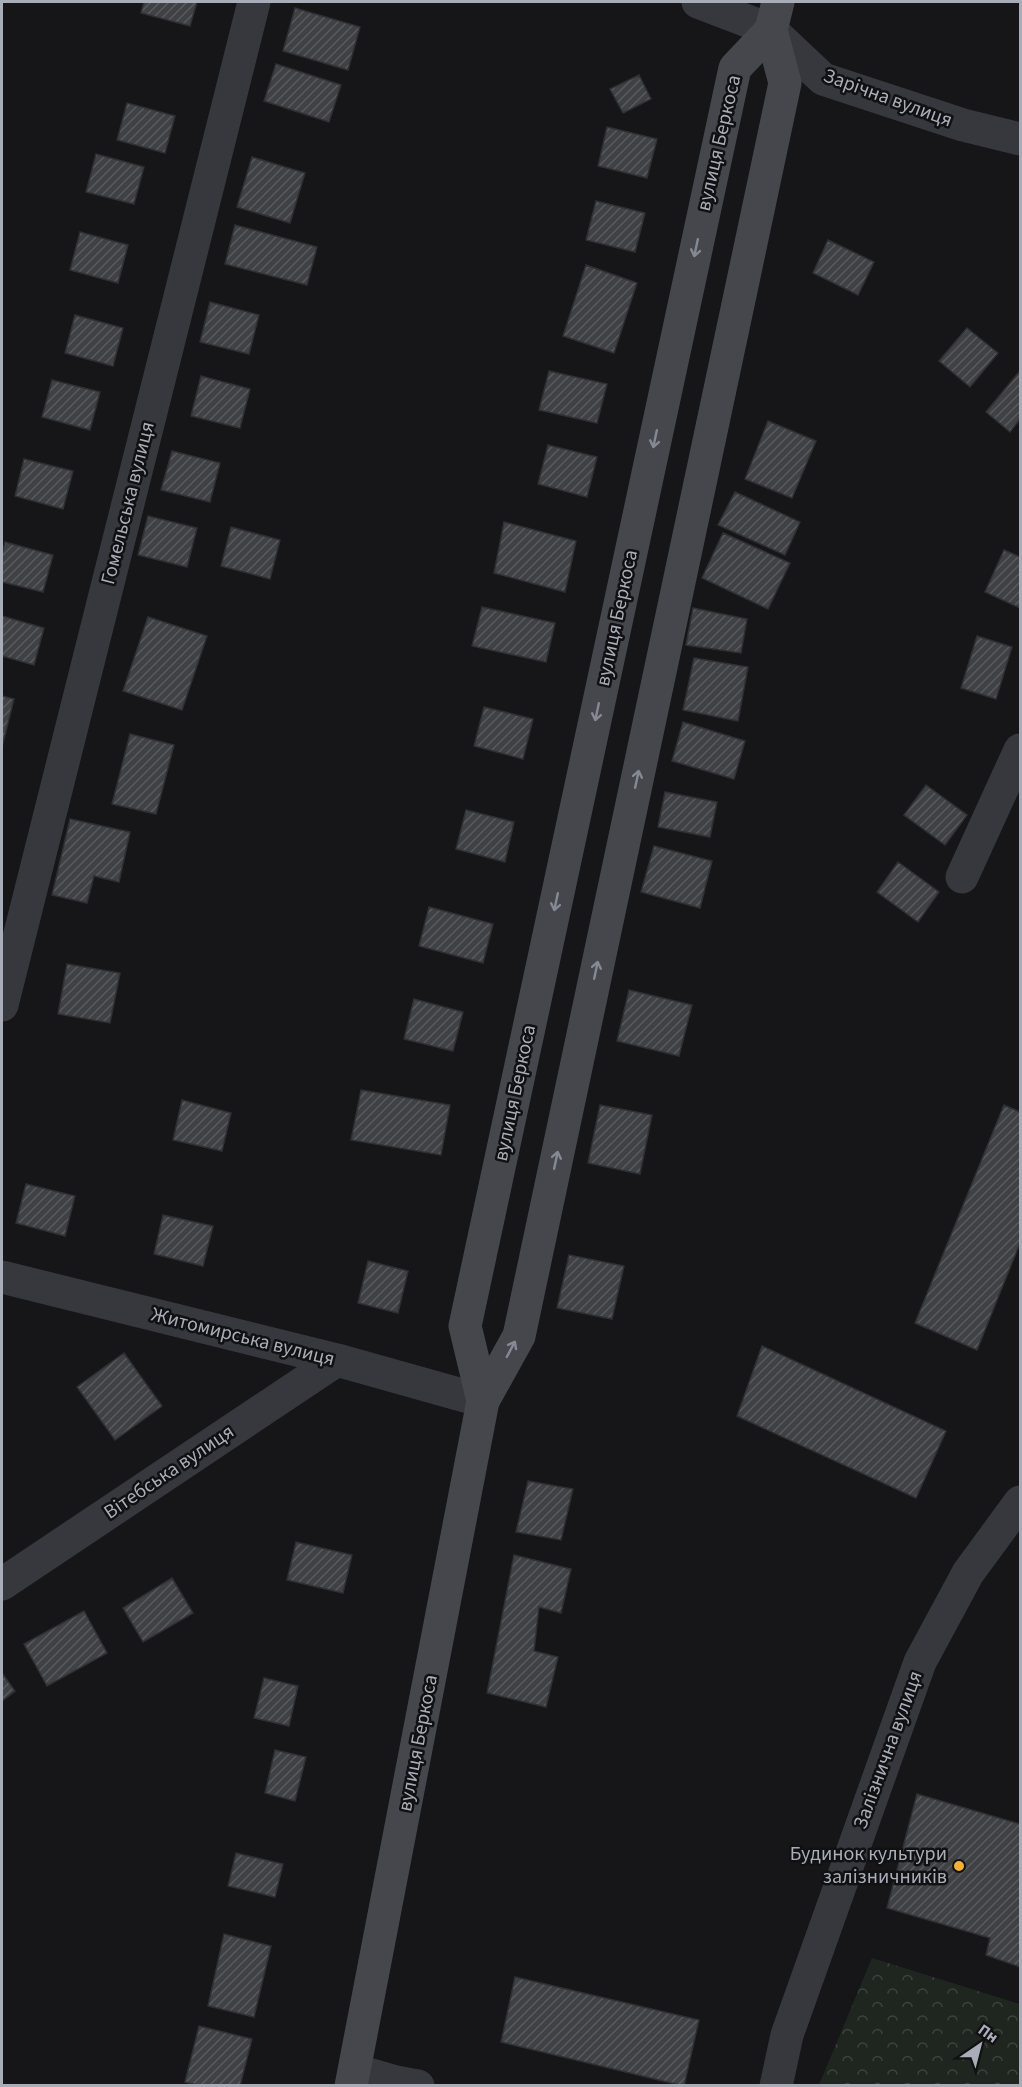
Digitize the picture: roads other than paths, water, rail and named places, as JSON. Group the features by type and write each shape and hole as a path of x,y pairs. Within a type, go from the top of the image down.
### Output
{"street":[{"name":"Гомельська вулиця","path":"2,1005 254,2"},
{"path":"698,2 774,16"},
{"name":"Зарічна вулиця","path":"774,16 823,79 963,125 1020,140"},
{"name":"вулиця Беркоса","path":"483,1401 465,1326 735,68 774,16"},
{"name":"вулиця Беркоса","path":"353,2078 483,1401 519,1336 785,84 774,16"},
{"path":"962,877 1020,750"},
{"name":"Житомирська вулиця","path":"2,1277 337,1360 483,1401"},
{"name":"Вітебська вулиця","path":"2,1584 337,1360"},
{"name":"Залізнична вулиця","path":"776,2085 787,2035 920,1662 968,1573 1020,1502"},
{"path":"353,2078 418,2085"}],"place":[{"name":"Будинок культури залізничників","path":"959,1866"}]}
